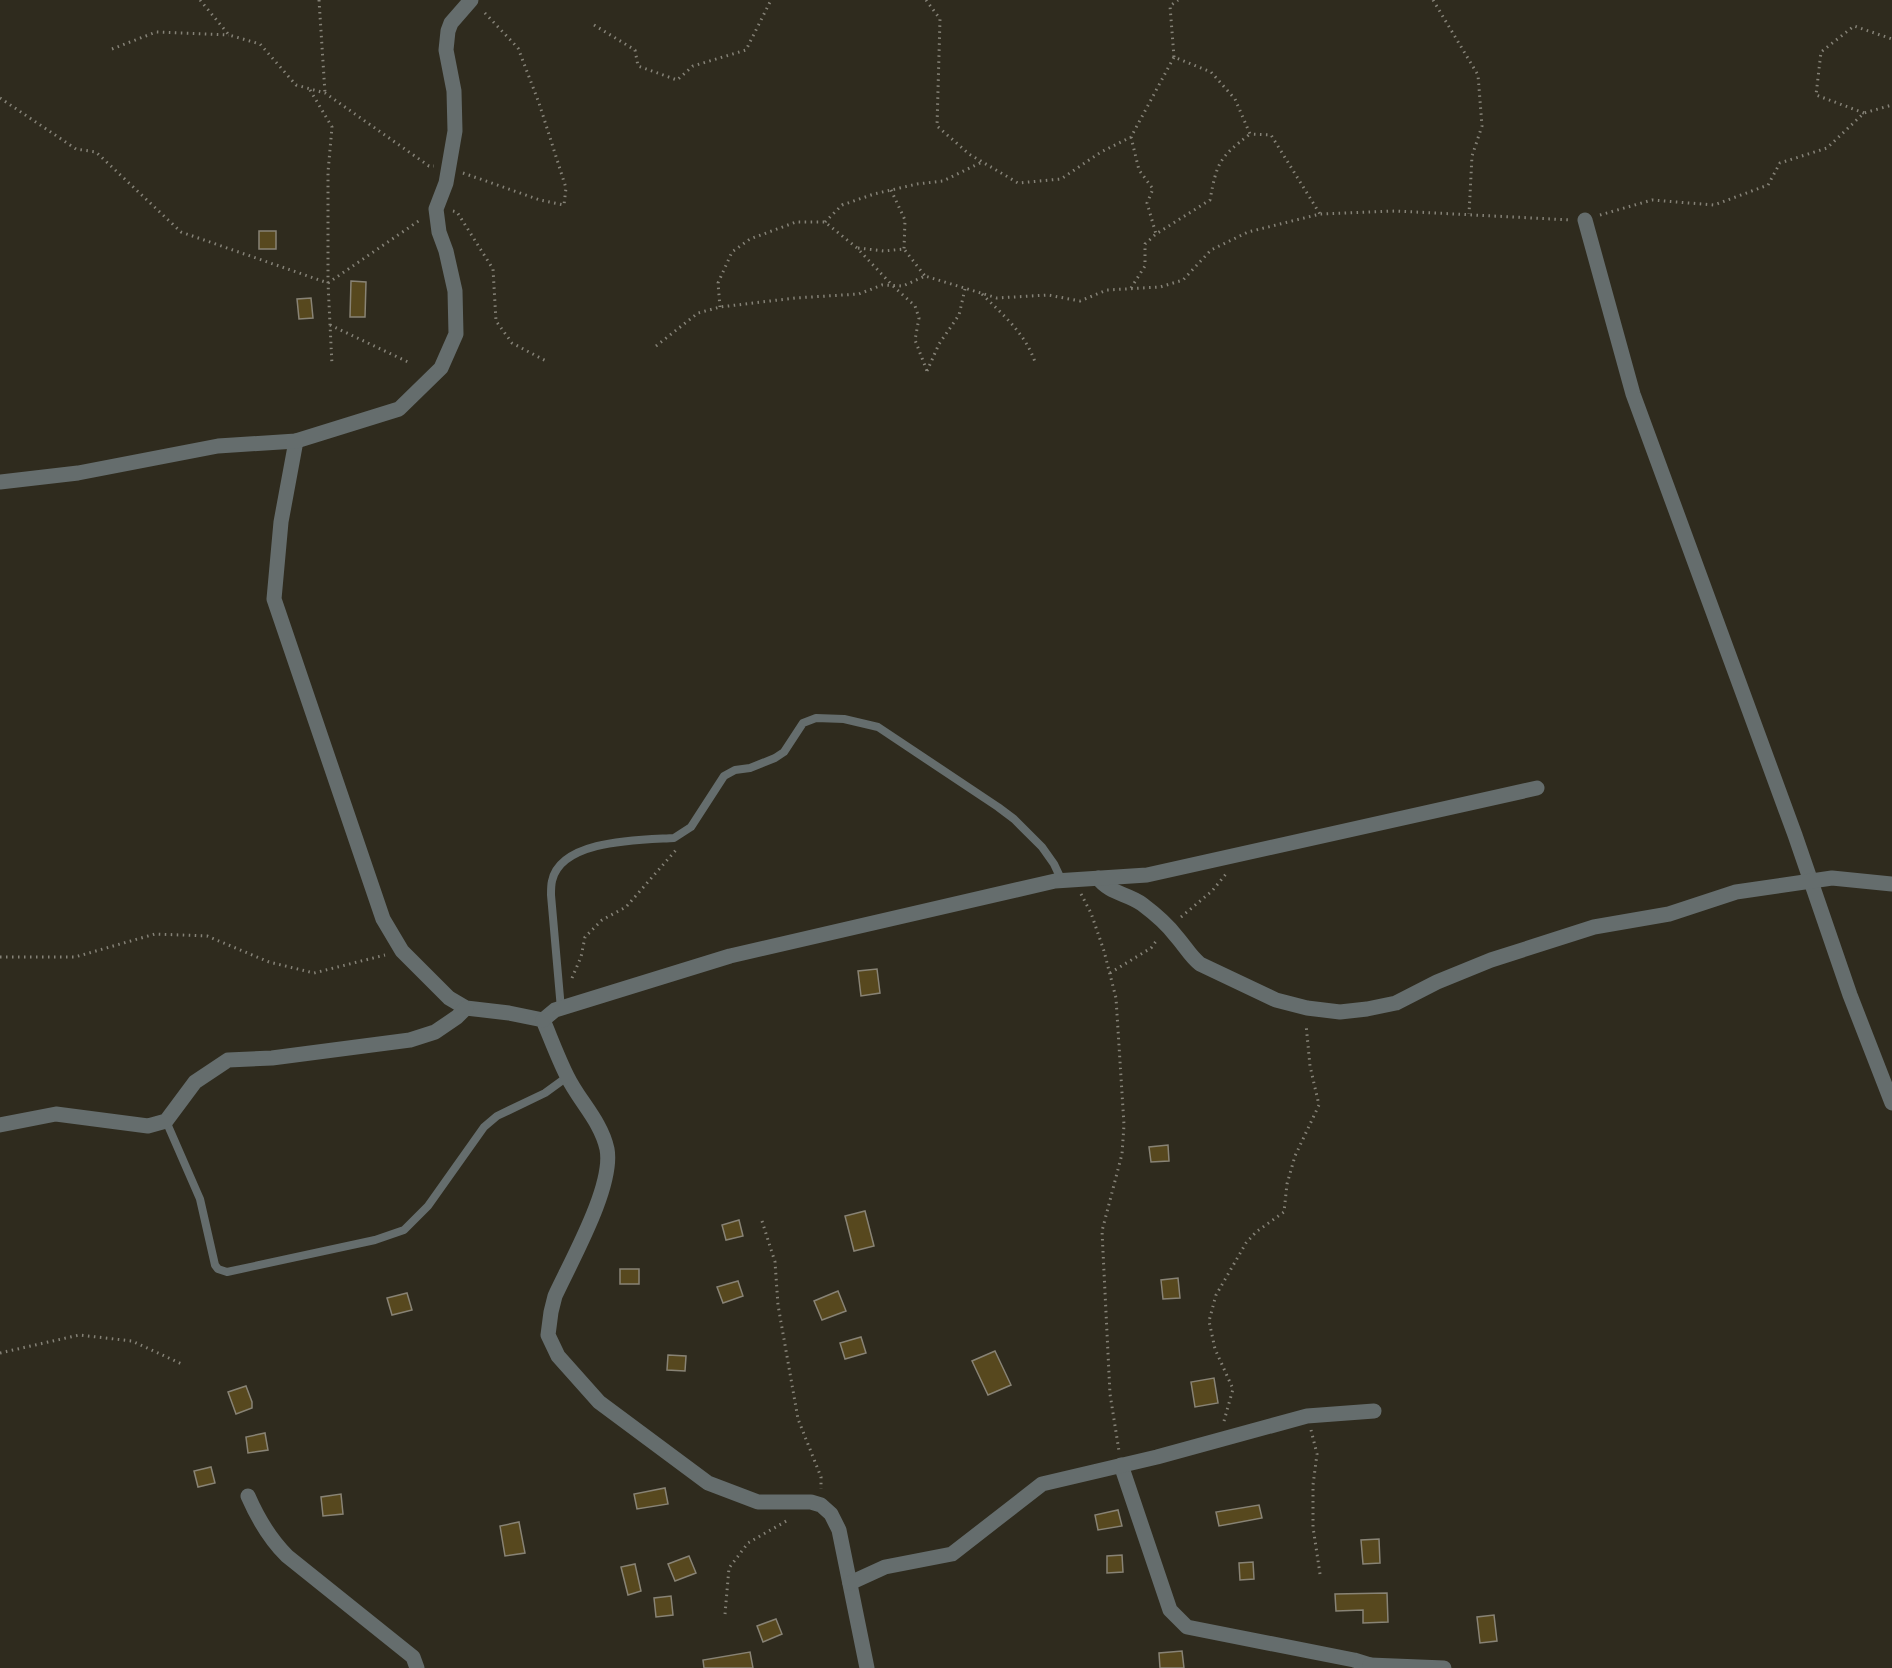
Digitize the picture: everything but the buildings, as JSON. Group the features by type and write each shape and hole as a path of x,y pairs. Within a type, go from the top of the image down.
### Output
{"street":[{"path":"0,482 78,473 218,446 296,441 399,409 441,368 456,334 454,291 446,251 439,232 436,208 446,183 455,131 454,91 446,50 451,23 475,3"},
{"path":"1584,220 1633,394 1811,880 1850,995 1892,1102"},
{"path":"296,441 281,522 274,599 383,919 402,951 449,998 466,1008 543,1020"},
{"path":"543,1020 550,1013 561,1009 730,956 1067,880 1147,875 1537,788"},
{"path":"1098,878 1105,887 1139,902 1160,919 1177,936 1190,956 1200,964 1276,1000 1308,1008 1340,1012 1396,1004 1437,982 1491,960 1594,927 1669,914 1736,892 1811,880 1844,879 1892,884"},
{"path":"0,1125 57,1114 147,1126 166,1121 195,1082 228,1060 272,1058 410,1040 435,1032 466,1008"},
{"path":"543,1020 567,1077 600,1128 607,1150 607,1166 600,1197 555,1296 551,1312 548,1335 558,1356 599,1402 708,1483 758,1502 811,1502 821,1505 831,1514 839,1530 867,1668"},
{"path":"850,1582 885,1567 952,1554 1041,1484 1308,1416 1374,1411"},
{"path":"1122,1465 1170,1611 1187,1628 1370,1666 1443,1668"},
{"path":"248,1496 260,1523 277,1546 413,1657 417,1668"}],"lane":[{"path":"561,1009 551,895 552,879 559,867 570,857 605,843 674,838 682,834 690,827 724,776 735,770 750,768 775,758 784,752 803,723 816,718 844,719 878,727 1014,819 1042,847 1067,880"},
{"path":"166,1121 200,1199 215,1265 218,1269 227,1272 375,1240 404,1230 428,1206 484,1127 513,1108 534,1099 567,1077"}],"path":[{"path":"200,0 229,35"},
{"path":"319,0 325,93"},
{"path":"594,25 635,50 638,66 677,80 693,66 746,50 771,0"},
{"path":"926,0 940,19 937,126 969,154 1018,183 1061,179 1101,152 1131,138 1174,57 1170,6 1178,0"},
{"path":"1433,0 1479,75 1482,126 1472,156 1469,214"},
{"path":"112,50 156,32 229,35 260,44 296,85 325,93 429,166 448,167 540,200 564,205 566,188 539,103 518,48 475,3"},
{"path":"1864,113 1816,95 1821,52 1854,26 1892,39"},
{"path":"1174,57 1211,72 1235,99 1250,134"},
{"path":"309,88 332,127 327,172 327,283 332,365"},
{"path":"0,98 76,149 96,152 181,232 327,283"},
{"path":"891,190 905,220 904,249 925,276 997,298 1048,295 1080,301 1107,290 1160,287 1183,280 1211,250 1248,232 1320,214 1396,211 1584,220 1652,200 1714,205 1767,185 1780,163 1827,148 1864,113 1892,105"},
{"path":"1131,288 1145,266 1145,244 1156,234 1210,200 1216,168 1228,151 1250,134 1271,135 1320,214"},
{"path":"1131,138 1138,170 1153,189 1147,203 1156,234"},
{"path":"825,222 842,205 891,190 943,181 982,162"},
{"path":"327,283 436,208 457,212 493,269 496,321 512,343 548,362"},
{"path":"720,307 718,283 732,252 750,239 796,222 825,222 857,248 915,306 919,318 915,340 927,371 939,344 959,315 965,288"},
{"path":"857,248 884,251 904,249"},
{"path":"656,346 698,313 720,307 795,298 859,294 882,285 903,286 925,276"},
{"path":"980,293 1022,334 1035,362"},
{"path":"330,325 408,362"},
{"path":"560,990 574,975 585,937 602,920 626,907 646,886 679,847 682,834"},
{"path":"1067,880 1091,913 1116,998 1124,1125 1122,1154 1102,1231 1110,1394 1122,1465"},
{"path":"0,957 75,957 155,934 207,936 269,962 314,973 402,951"},
{"path":"1217,1440 1233,1389 1215,1349 1209,1321 1216,1294 1246,1243 1256,1232 1284,1212 1287,1184 1295,1156 1319,1104 1310,1066 1306,1032 1308,1008"},
{"path":"762,1221 775,1262 778,1305 798,1419 821,1477 821,1505"},
{"path":"0,1353 79,1335 132,1341 184,1365"},
{"path":"1308,1416 1317,1454 1313,1485 1313,1527 1320,1574"},
{"path":"725,1614 729,1568 748,1543 789,1520"}]}
